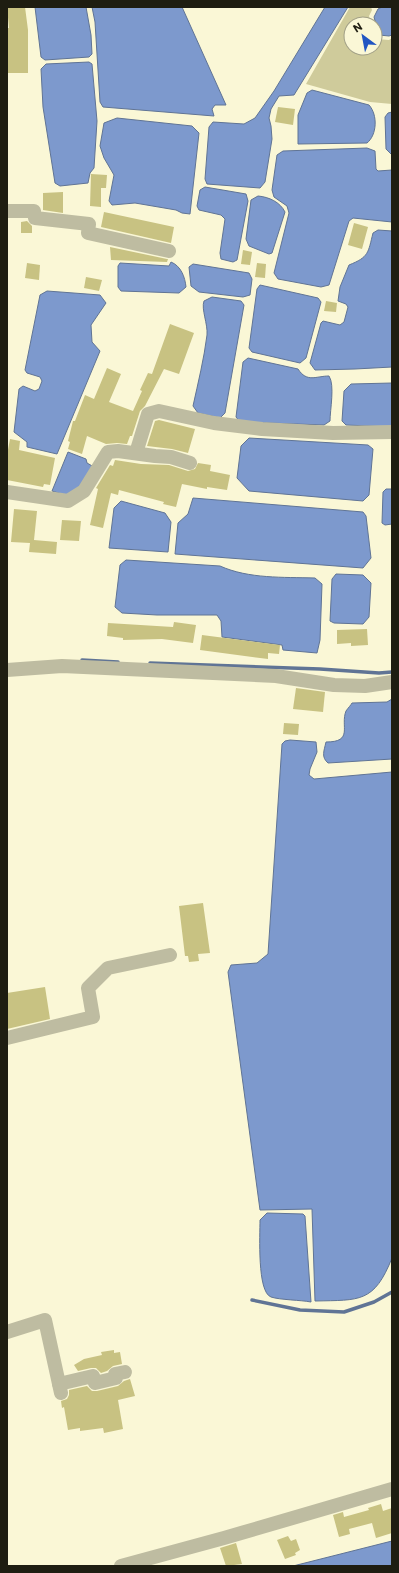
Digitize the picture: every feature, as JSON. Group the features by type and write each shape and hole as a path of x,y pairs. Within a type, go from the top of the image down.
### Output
{"street":[{"path":"7,211 34,211 35,218 89,224 88,233 169,250"},
{"path":"136,452 148,414 159,411 214,423 262,429 333,433 392,432"},
{"path":"7,492 68,501 84,491 108,452 136,452 155,456 171,457 190,463"},
{"path":"7,670 62,666 276,676 334,685 365,686 392,682"},
{"path":"7,1038 93,1017 88,988 108,968 170,955"},
{"path":"7,1332 46,1320 60,1388 94,1376 95,1383 116,1378 115,1374 125,1372"},
{"path":"121,1566 224,1538 392,1489"}],"shaded area":[{"path":"350,7 371,7 372,10 369,16 345,16"},
{"path":"343,19 343,56 383,56 383,40 389,40 392,38 392,104 370,102 306,84"}],"water":[{"path":"35,7 86,7 91,35 92,54 89,57 45,60 41,57"},
{"path":"92,7 182,7 226,105 215,105 212,109 214,116 103,107 100,102 95,22"},
{"path":"325,7 348,7 294,95 279,96 271,109 269,118 272,139 265,182 260,188 207,184 205,179 209,127 213,122 244,124 255,118 274,91"},
{"path":"382,7 392,7 392,35 383,35 383,16 374,16 378,9"},
{"path":"89,62 92,64 97,121 94,168 90,173 88,183 60,186 55,183 43,107 41,69 46,64"},
{"path":"312,90 369,105 374,114 375,125 373,135 367,143 298,144 298,115 307,93"},
{"path":"392,112 392,155 386,149 385,117 388,113"},
{"path":"117,118 192,126 199,133 190,214 135,203 112,205 109,201 114,175 104,158 100,146 104,123"},
{"path":"367,148 375,151 376,169 378,171 392,170 392,222 353,218 349,221 329,285 321,287 278,279 274,273 289,213 287,206 274,197 272,190 277,155 283,151"},
{"path":"205,187 246,194 248,201 237,260 233,262 221,259 220,253 225,219 221,215 199,210 197,206 200,190"},
{"path":"258,196 274,201 283,208 285,212 272,253 269,254 249,246 246,239 251,200"},
{"path":"378,230 392,231 392,367 315,370 310,363 321,323 323,321 340,325 344,322 348,307 346,304 338,301 340,287 349,265 367,254 373,233"},
{"path":"171,262 180,269 185,279 186,287 179,293 121,291 118,287 118,266 120,263 169,266"},
{"path":"193,264 249,273 252,279 250,295 243,297 199,292 191,286 189,267"},
{"path":"260,285 318,298 321,302 306,358 300,363 252,352 249,348 257,289"},
{"path":"47,291 100,295 106,303 91,325 92,342 100,351 57,454 27,447 27,442 14,432 19,389 23,386 35,391 39,389 42,381 40,377 27,373 25,370 40,295"},
{"path":"212,297 241,301 244,305 225,413 220,418 198,413 193,406 203,362 207,335 203,304 204,301"},
{"path":"248,358 298,369 305,376 312,378 329,376 332,385 330,421 324,425 240,422 236,417 243,362"},
{"path":"392,383 392,427 346,425 342,421 344,391 351,384"},
{"path":"249,438 368,445 373,449 369,495 363,501 249,491 237,478 241,446"},
{"path":"68,452 86,459 87,463 94,467 79,488 68,496 52,491"},
{"path":"386,489 392,489 392,524 385,525 382,523 383,492"},
{"path":"193,498 363,512 366,516 371,558 363,568 175,554 178,523 188,514"},
{"path":"121,501 165,513 171,522 168,552 109,548 114,508"},
{"path":"126,560 220,566 254,575 315,578 322,584 320,640 317,653 283,650 282,645 222,637 221,621 217,615 157,615 122,613 115,607 120,565"},
{"path":"336,574 363,575 371,583 369,617 363,624 334,623 330,621 332,579"},
{"path":"392,699 392,759 328,763 326,761 324,758 324,751 326,742 335,741 343,736 346,711 352,703 387,702"},
{"path":"285,741 316,742 317,752 309,775 314,779 392,772 392,1258 379,1284 364,1296 354,1299 315,1301 312,1209 260,1210 228,972 231,965 257,963 268,954 282,744"},
{"path":"267,1213 303,1214 305,1216 311,1302 271,1297 263,1285 260,1262 260,1220"},
{"path":"392,1541 392,1566 293,1566"}],"building":[{"path":"7,7 25,7 28,30 28,73 7,73 7,28 9,28"},
{"path":"278,107 295,109 293,125 275,122"},
{"path":"91,174 107,175 106,188 101,188 101,207 90,206"},
{"path":"63,192 63,213 43,210 43,193"},
{"path":"104,212 174,227 171,243 101,227"},
{"path":"27,221 32,226 32,233 21,233 21,222"},
{"path":"354,223 368,227 362,249 348,245"},
{"path":"110,247 168,259 167,262 111,260"},
{"path":"243,250 252,252 250,265 241,264"},
{"path":"27,263 40,265 39,280 25,278"},
{"path":"257,263 266,264 265,278 255,277"},
{"path":"86,277 102,280 99,291 84,288"},
{"path":"326,301 337,303 336,312 324,311"},
{"path":"170,324 194,333 179,374 164,369 145,406 140,411 132,436 130,436 127,444 106,444 87,436 82,454 68,449 70,442 68,441 73,421 75,421 85,395 94,399 107,368 121,374 109,402 133,411 148,373 152,374"},
{"path":"159,420 195,429 188,453 172,449 147,446 155,421"},
{"path":"10,439 20,441 19,450 55,458 50,485 44,484 43,487 7,480 7,455"},
{"path":"115,460 141,464 169,465 188,471 195,469 198,463 211,465 210,471 230,475 227,490 207,487 207,489 182,484 176,507 163,504 164,502 119,490 118,495 111,493 103,528 90,525 98,489 96,488 110,465 113,466"},
{"path":"14,509 37,511 34,540 57,542 56,554 29,552 30,543 11,542"},
{"path":"62,520 81,521 79,541 60,540"},
{"path":"174,622 196,625 193,643 162,639 123,640 123,638 107,636 108,623 173,627"},
{"path":"367,629 368,645 351,646 351,643 337,644 337,630"},
{"path":"202,635 280,645 279,654 268,653 268,659 200,650"},
{"path":"296,688 325,692 323,712 293,709"},
{"path":"284,723 299,724 298,735 283,734"},
{"path":"203,903 210,953 198,954 199,961 189,962 188,956 185,956 179,906"},
{"path":"45,987 50,1019 7,1029 7,993"},
{"path":"114,1350 114,1353 120,1352 122,1364 113,1366 107,1371 101,1373 96,1368 91,1368 78,1371 74,1365 84,1359 102,1355 101,1352"},
{"path":"130,1379 135,1396 118,1400 123,1429 104,1433 103,1428 80,1431 80,1428 68,1430 64,1407 62,1408 61,1401 67,1399 69,1390 87,1386 92,1391 97,1391 118,1386 124,1381"},
{"path":"381,1504 383,1511 392,1508 392,1533 376,1538 372,1523 349,1529 350,1534 339,1537 333,1515 343,1512 344,1517 369,1510 368,1508"},
{"path":"288,1536 291,1541 296,1539 300,1550 295,1553 296,1555 285,1559 277,1540"},
{"path":"236,1543 242,1564 226,1566 220,1548"}],"waterway":[{"path":"82,660 118,662"},
{"path":"150,663 320,669 379,673 392,672"},
{"path":"252,1300 300,1310 344,1312 374,1302 392,1292"}]}
